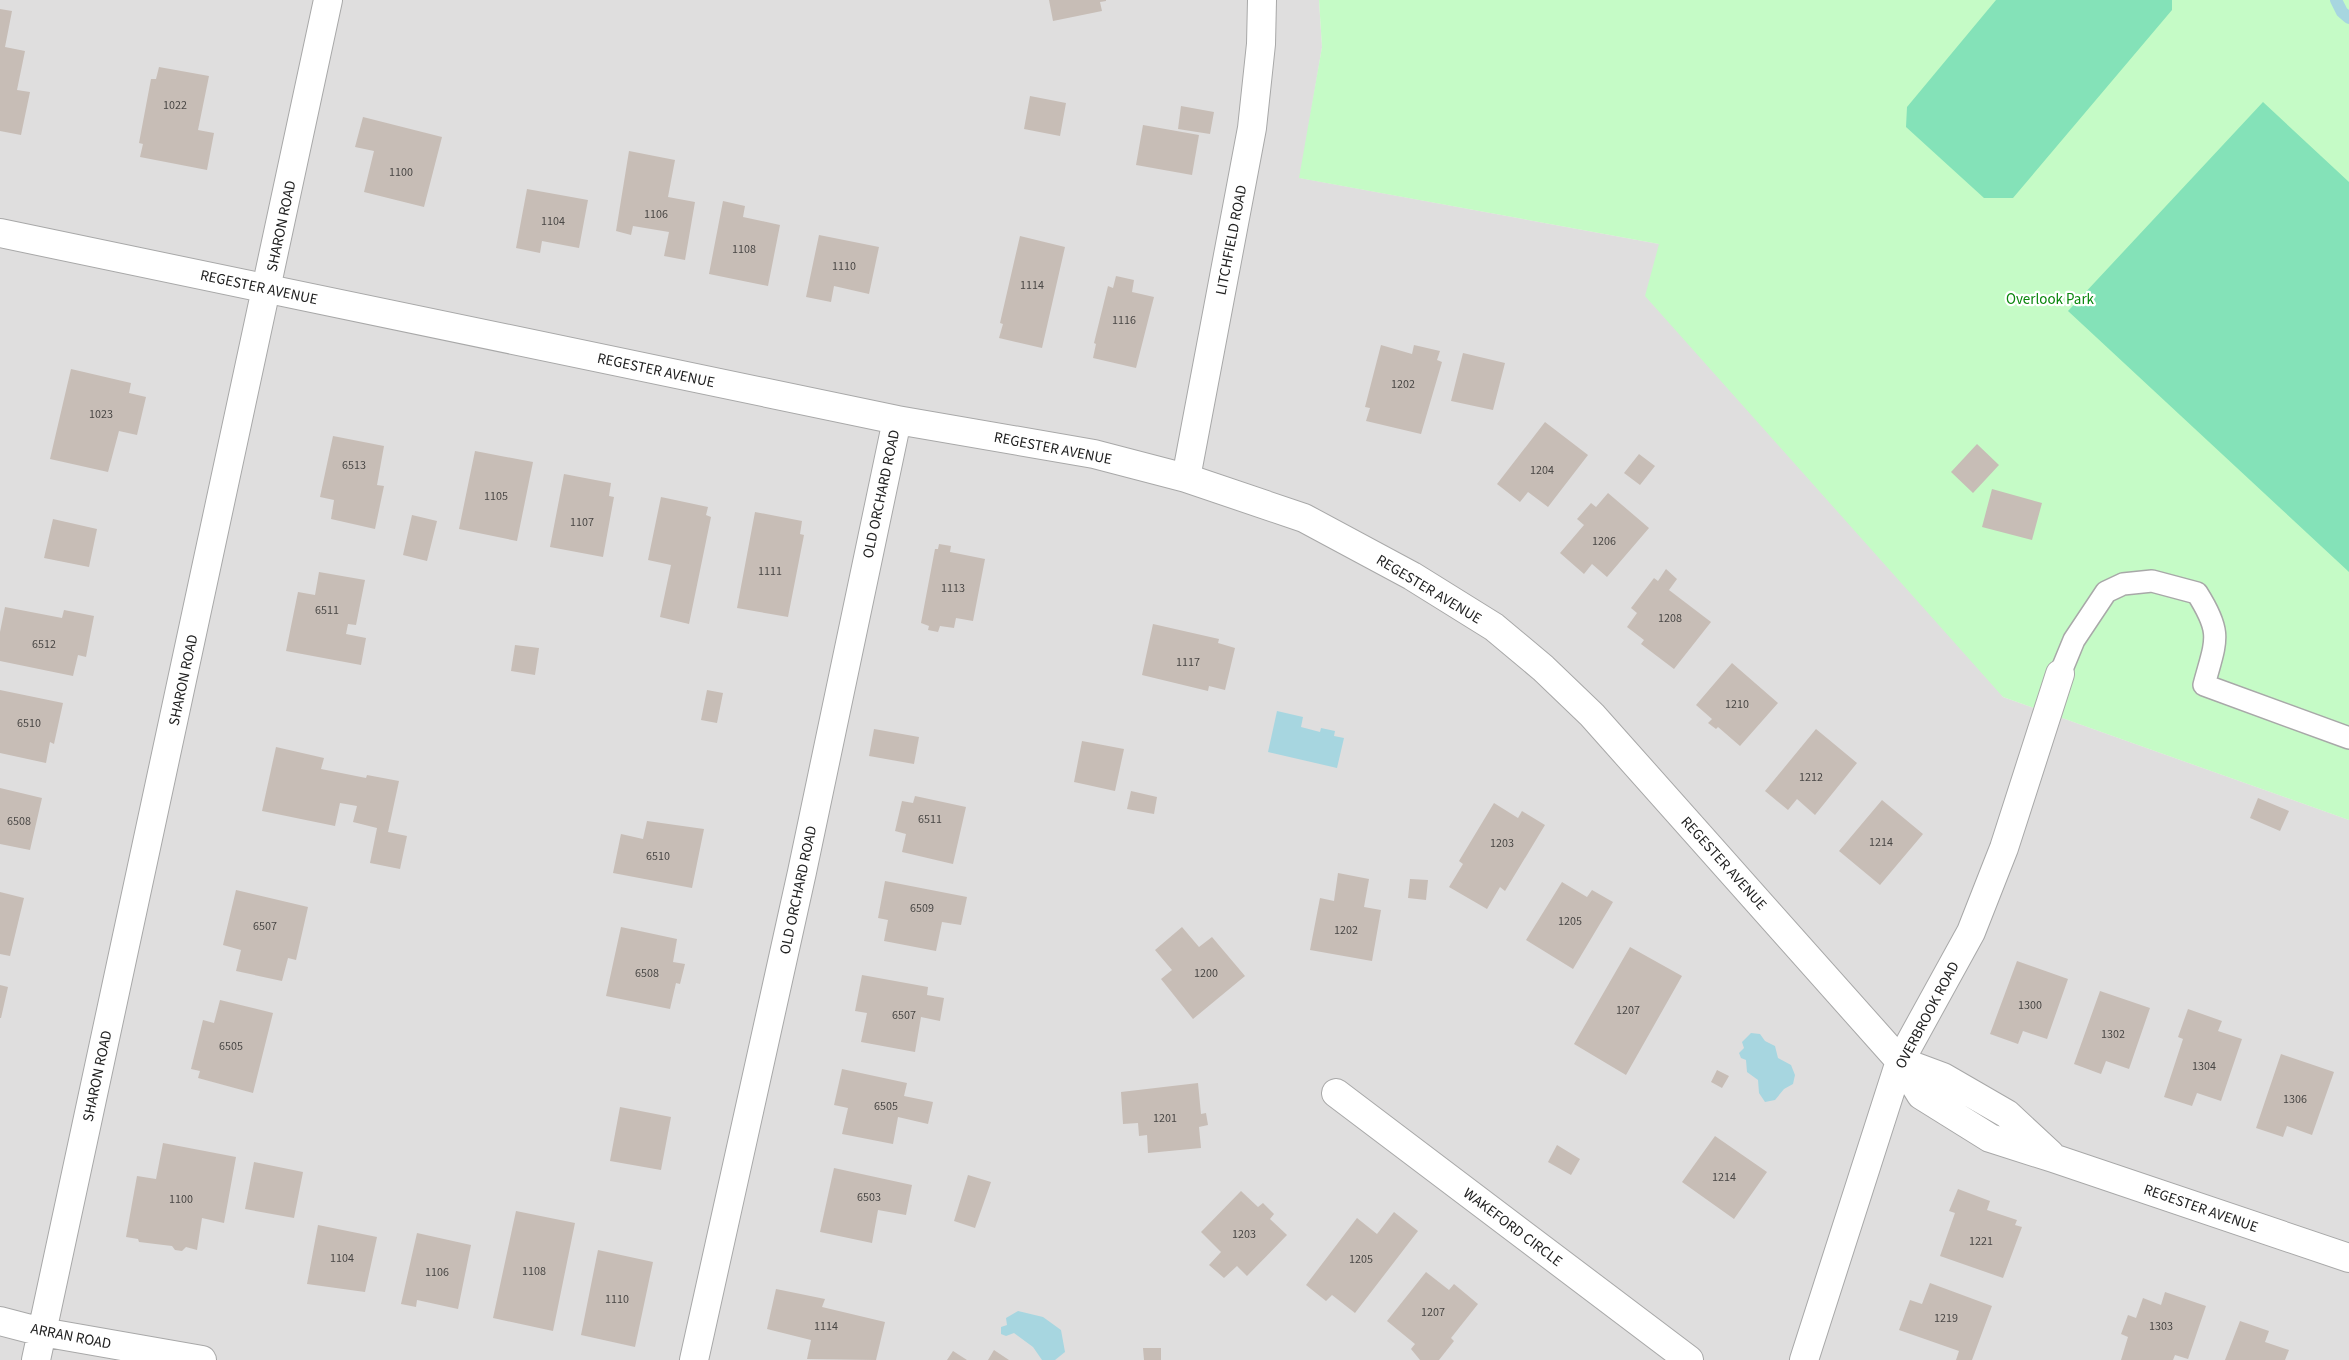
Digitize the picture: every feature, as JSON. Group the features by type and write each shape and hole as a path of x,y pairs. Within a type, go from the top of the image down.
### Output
{"street":[{"name":"SHARON ROAD","path":"36,1360 328,0"},
{"name":"LITCHFIELD ROAD","path":"1186,478 1252,128 1261,44 1262,0"},
{"name":"REGESTER AVENUE","path":"0,233 896,420 1094,454 1186,478 1304,518 1412,576 1494,627 1543,668 1592,715 1900,1060 1922,1095 1990,1138 2349,1258"},
{"name":"OLD ORCHARD ROAD","path":"694,1360 802,872 896,420"},
{"name":"OVERBROOK ROAD","path":"1804,1360 1900,1060 1971,932 2004,848 2060,674"},
{"name":"WAKEFORD CIRCLE","path":"1336,1093 1689,1360"},
{"name":"ARRAN ROAD","path":"0,1321 42,1332 202,1360"}],"lane":[{"path":"2060,674 2074,640 2106,592 2123,584 2152,581 2197,593 2211,616 2216,640 2204,685 2349,738"}],"shaded area":[{"path":"0,0 1319,0 1322,47 1300,178 1659,244 2003,697 2349,820 2349,1360 0,1360"}],"green space":[{"name":"Overlook Park","path":"1319,0 2349,0 2349,820 2003,697 1645,296 1659,244 1299,178 1322,47"},
{"path":"1996,0 2172,0 2172,10 2013,198 1984,198 1906,127 1907,107"},
{"path":"2263,102 2349,182 2349,572 2068,311"}],"water":[{"path":"1277,711 1303,717 1301,727 1320,732 1321,728 1335,731 1334,736 1344,738 1337,768 1268,752"},
{"path":"1751,1033 1760,1034 1765,1041 1775,1046 1778,1058 1791,1065 1795,1075 1793,1084 1784,1089 1775,1100 1765,1102 1759,1093 1758,1080 1747,1072 1746,1060 1741,1058 1739,1053 1744,1048 1742,1042"},
{"path":"1018,1311 1043,1317 1061,1330 1065,1352 1055,1360 1042,1360 1033,1347 1014,1333 1006,1336 1001,1334 1001,1327 1007,1325 1006,1318"}],"building":[{"path":"1049,0 1106,1 1100,2 1102,11 1053,21"},
{"path":"0,9 12,11 5,47 25,51 17,90 30,92 21,135 0,131"},
{"path":"159,67 209,76 198,130 214,133 207,170 140,157 143,144 139,143 151,79 156,79"},
{"path":"1030,96 1066,103 1060,136 1024,129"},
{"path":"1181,106 1214,112 1210,134 1178,129"},
{"path":"363,117 442,137 424,207 364,192 374,151 355,147"},
{"path":"1143,125 1199,135 1192,175 1136,165"},
{"path":"629,151 675,160 668,197 695,202 685,260 664,256 669,232 633,226 631,235 616,231"},
{"path":"527,189 588,200 579,248 542,241 540,253 516,248"},
{"path":"723,201 745,206 743,217 780,225 768,286 709,274"},
{"path":"819,235 879,247 869,294 834,286 831,302 806,297"},
{"path":"1020,236 1065,247 1042,348 999,338 1003,324 1000,323"},
{"path":"1116,276 1134,280 1132,292 1154,297 1136,368 1093,358 1096,344 1094,343 1108,286 1113,288"},
{"path":"1381,345 1412,354 1414,345 1440,351 1437,360 1442,362 1421,434 1366,421 1370,408 1365,407"},
{"path":"1463,353 1505,363 1493,410 1451,401"},
{"path":"71,369 131,383 129,393 146,397 137,435 119,431 108,472 50,459"},
{"path":"1545,422 1588,455 1548,507 1528,492 1520,502 1497,484"},
{"path":"333,436 384,446 377,485 384,486 375,529 331,519 334,500 320,497"},
{"path":"1977,444 1999,465 1973,493 1951,472"},
{"path":"475,451 533,462 517,541 459,529"},
{"path":"1639,454 1655,466 1640,485 1624,473"},
{"path":"564,474 611,483 609,496 614,497 603,557 550,547"},
{"path":"1992,489 2042,503 2032,540 1982,527"},
{"path":"1608,493 1649,528 1607,577 1592,564 1584,574 1560,553 1584,525 1577,519 1591,503 1596,507"},
{"path":"661,497 708,507 706,515 711,517 689,624 660,617 671,565 648,560"},
{"path":"755,512 802,521 800,534 804,535 788,617 737,608"},
{"path":"412,515 437,521 427,561 403,555"},
{"path":"53,519 97,529 89,567 44,558"},
{"path":"939,544 951,546 950,552 985,559 973,621 956,618 954,628 940,626 938,632 928,630 929,626 921,623 935,549 938,549"},
{"path":"1666,569 1677,579 1669,590 1711,622 1674,669 1641,644 1644,640 1627,627 1637,613 1631,608 1654,578 1658,581"},
{"path":"319,572 365,580 356,625 348,624 346,634 366,638 361,665 286,651 298,592 315,595"},
{"path":"5,607 62,618 64,610 94,616 86,657 78,655 73,676 0,661 0,632"},
{"path":"1153,624 1219,639 1218,643 1235,648 1225,690 1209,686 1208,691 1142,675"},
{"path":"515,645 539,648 535,675 511,671"},
{"path":"1732,663 1778,703 1740,746 1718,727 1716,729 1708,723 1712,719 1696,705"},
{"path":"0,690 63,703 54,744 50,742 46,763 0,753"},
{"path":"707,690 723,693 717,723 701,720"},
{"path":"874,729 919,737 914,764 869,756"},
{"path":"1816,729 1857,763 1815,815 1797,799 1788,810 1765,791"},
{"path":"1082,741 1124,749 1115,791 1074,782"},
{"path":"276,747 324,758 321,769 366,778 367,775 399,781 388,832 407,836 400,869 370,863 377,828 353,822 357,806 340,803 335,826 262,811"},
{"path":"0,788 42,798 30,850 0,844"},
{"path":"1131,791 1157,797 1154,814 1127,809"},
{"path":"915,796 966,807 953,864 902,852 906,834 895,831 902,801 913,803"},
{"path":"2258,798 2289,811 2280,831 2250,818"},
{"path":"1882,800 1923,834 1880,885 1839,851"},
{"path":"1494,803 1518,818 1522,811 1545,825 1505,891 1500,887 1487,909 1449,887 1463,864 1459,861"},
{"path":"647,821 704,829 692,888 613,873 621,834 643,839"},
{"path":"1338,873 1369,879 1364,907 1381,910 1372,961 1310,950 1320,898 1334,901"},
{"path":"1410,879 1428,880 1426,900 1408,898"},
{"path":"885,881 967,897 961,925 942,922 936,951 884,941 888,920 878,918"},
{"path":"1562,882 1587,897 1592,890 1613,902 1573,969 1526,940"},
{"path":"236,890 308,907 296,960 288,958 282,981 236,971 241,950 223,945"},
{"path":"0,892 24,898 10,956 0,954"},
{"path":"621,927 677,939 673,962 685,964 680,984 676,983 670,1009 606,996"},
{"path":"1182,927 1199,947 1212,937 1245,976 1193,1019 1161,979 1172,970 1155,950"},
{"path":"1630,947 1682,976 1626,1075 1574,1044"},
{"path":"2017,961 2068,979 2047,1039 2023,1031 2018,1044 1990,1034"},
{"path":"862,975 928,987 927,995 944,998 940,1021 921,1017 915,1052 861,1042 867,1013 855,1011"},
{"path":"0,985 8,987 1,1018 0,1018"},
{"path":"2100,991 2150,1008 2129,1069 2106,1061 2101,1074 2074,1064"},
{"path":"220,1000 273,1013 253,1093 198,1078 200,1071 191,1069 203,1020 214,1023"},
{"path":"2188,1009 2222,1021 2218,1031 2242,1039 2221,1101 2197,1093 2192,1106 2164,1097 2183,1039 2178,1037"},
{"path":"2281,1054 2334,1072 2312,1135 2287,1126 2283,1137 2256,1128"},
{"path":"842,1069 907,1083 904,1096 933,1102 928,1124 898,1117 893,1144 842,1134 848,1108 834,1105"},
{"path":"1717,1070 1729,1076 1722,1088 1711,1082"},
{"path":"1198,1083 1201,1114 1206,1113 1208,1125 1199,1127 1201,1148 1148,1153 1147,1135 1139,1136 1138,1123 1123,1124 1121,1092"},
{"path":"620,1107 671,1117 661,1170 610,1161"},
{"path":"1715,1136 1767,1172 1734,1219 1682,1182"},
{"path":"163,1143 236,1157 224,1223 202,1218 197,1250 186,1247 182,1251 175,1250 172,1246 139,1242 138,1239 126,1237 137,1176 156,1179"},
{"path":"1557,1145 1580,1159 1571,1175 1548,1162"},
{"path":"254,1162 303,1172 294,1218 245,1209"},
{"path":"834,1168 912,1185 906,1215 878,1210 872,1243 820,1232"},
{"path":"968,1175 991,1182 975,1228 954,1221"},
{"path":"1958,1189 1990,1201 1987,1210 2017,1220 2015,1225 2022,1227 2003,1278 1940,1256 1955,1213 1949,1211"},
{"path":"1241,1191 1258,1207 1263,1203 1274,1214 1270,1219 1287,1235 1247,1276 1237,1266 1224,1278 1209,1265 1221,1252 1201,1232"},
{"path":"516,1211 575,1223 553,1331 493,1318"},
{"path":"1394,1212 1418,1231 1355,1313 1332,1295 1326,1301 1306,1285 1357,1218 1377,1234"},
{"path":"318,1225 377,1237 365,1292 307,1284"},
{"path":"417,1233 471,1245 458,1309 417,1300 416,1307 401,1304"},
{"path":"598,1250 653,1262 635,1347 581,1335"},
{"path":"1426,1272 1449,1290 1454,1284 1478,1304 1451,1338 1454,1341 1439,1360 1420,1360 1411,1349 1415,1344 1387,1321"},
{"path":"1930,1283 1992,1306 1972,1360 1956,1360 1959,1351 1899,1330 1910,1300 1922,1304"},
{"path":"776,1289 825,1299 822,1307 885,1322 876,1360 807,1359 811,1340 767,1329"},
{"path":"2165,1292 2206,1306 2188,1359 2175,1355 2173,1360 2121,1360 2128,1337 2121,1334 2128,1315 2136,1318 2143,1298 2161,1305"},
{"path":"2240,1321 2269,1331 2265,1342 2289,1350 2285,1360 2225,1360"},
{"path":"1143,1348 1161,1348 1161,1360 1144,1360"},
{"path":"994,1350 1009,1360 988,1360"},
{"path":"953,1351 967,1360 947,1360"}],"waterway":[{"path":"2336,0 2342,12 2349,18"}]}
